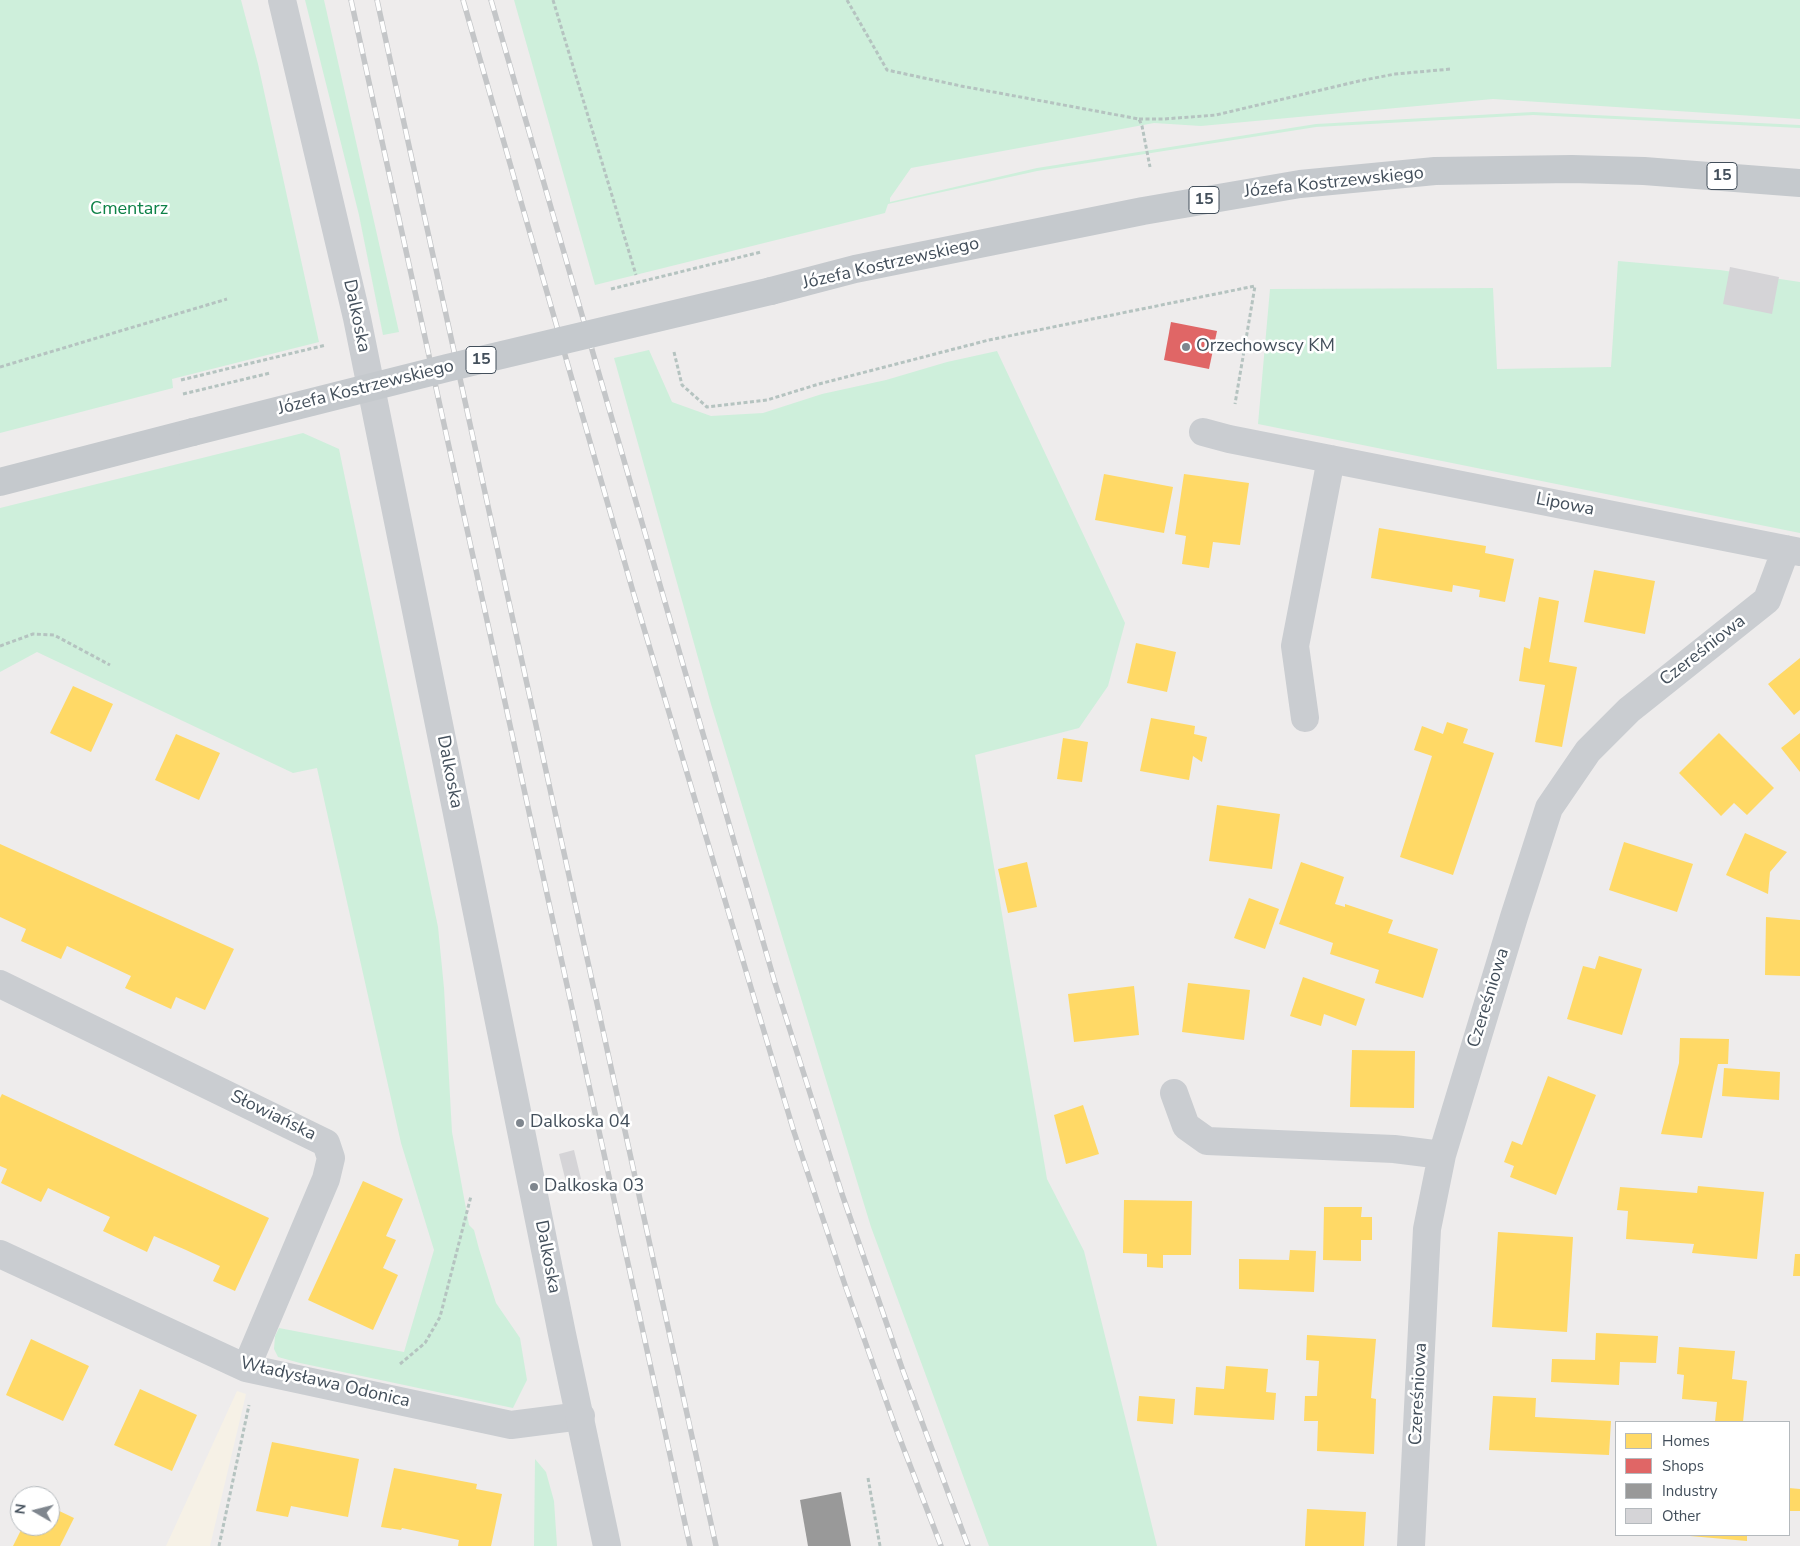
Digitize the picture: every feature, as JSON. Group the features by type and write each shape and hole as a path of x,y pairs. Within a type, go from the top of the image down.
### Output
{"main road":[{"name":"Józefa Kostrzewskiego","path":"0,482 447,368 770,292 855,270 1143,210 1300,184 1435,172 1563,169 1644,170 1800,183"}],"street":[{"name":"Dalkoska","path":"282,0 357,318 562,1334 581,1416 607,1546"},
{"name":"Lipowa","path":"1203,432 1229,440 1793,550"},
{"path":"1306,718 1295,646 1331,459"},
{"name":"Czereśniowa","path":"1411,1546 1428,1229 1442,1155 1549,808 1588,751 1629,710 1767,600 1793,550"},
{"name":"Słowiańska","path":"0,984 326,1143 331,1158 326,1179 246,1368"},
{"path":"1174,1093 1186,1126 1207,1141 1394,1149 1442,1155"},
{"name":"Władysława Odonica","path":"0,1254 246,1368 511,1425 581,1416"}],"path":[{"path":"553,0 636,275"},
{"path":"847,0 887,70 961,86 1139,119 1216,116 1358,81 1395,74 1451,69"},
{"path":"1139,119 1150,167"},
{"path":"672,344 682,385 707,407 767,400 819,384 989,340 1254,286 1229,440"},
{"path":"0,367 227,299"},
{"path":"181,380 326,345"},
{"path":"0,646 33,634 54,635 110,665"},
{"path":"354,1391 402,1362 425,1343 440,1317 471,1196"},
{"path":"219,1546 250,1400"},
{"path":"868,1478 880,1546"}],"shaded area":[{"path":"237,1391 246,1394 210,1546 166,1546"}],"green space":[{"name":"Cmentarz","path":"0,0 241,0 258,64 319,342 172,379 173,388 0,433"},
{"path":"305,0 324,0 399,332 383,335 359,215"},
{"path":"514,0 1800,0 1800,119 1493,99 1201,126 1154,123 911,168 890,198 890,202 1037,168 1316,124 1533,112 1800,125 1800,128 1533,115 1316,127 1037,171 888,204 885,213 595,285"},
{"path":"1618,261 1720,270 1800,282 1800,533 1258,424 1270,289 1493,288 1497,369 1611,367"},
{"path":"649,350 672,402 711,416 763,413 822,394 886,380 947,362 997,351 1125,623 1108,686 1079,728 975,755 1047,1179 1084,1251 1157,1546 989,1546 871,1227 711,704 614,358"},
{"path":"303,433 339,449 438,927 444,988 452,1132 469,1225 474,1230 496,1303 520,1338 527,1380 513,1408 300,1363 278,1357 274,1349 275,1336 279,1328 404,1352 434,1250 401,1143 317,768 293,773 37,652 0,672 0,508"},
{"path":"535,1459 546,1472 554,1501 557,1546 534,1546"}],"building: Homes":[{"path":"1104,474 1173,487 1164,533 1095,520"},
{"path":"1184,474 1249,483 1240,545 1213,542 1209,568 1182,564 1186,536 1175,534"},
{"path":"1379,528 1486,546 1485,553 1514,559 1505,602 1479,597 1480,590 1453,585 1452,592 1371,578"},
{"path":"1594,570 1655,581 1645,634 1584,622"},
{"path":"1539,597 1559,601 1549,662 1577,667 1562,747 1535,742 1545,685 1519,681 1524,647 1530,649"},
{"path":"1136,643 1176,652 1167,692 1127,683"},
{"path":"1800,658 1800,710 1794,715 1768,684"},
{"path":"73,686 113,704 91,752 50,733"},
{"path":"1151,718 1195,726 1194,734 1207,737 1202,762 1193,756 1189,780 1140,771"},
{"path":"1447,722 1468,729 1463,743 1494,753 1453,875 1400,857 1432,756 1414,750 1422,726 1443,734"},
{"path":"1719,733 1774,788 1747,815 1734,803 1721,816 1679,773"},
{"path":"1800,733 1800,772 1781,748"},
{"path":"176,734 220,753 199,800 155,780"},
{"path":"1063,738 1088,742 1082,782 1057,779"},
{"path":"1217,805 1280,814 1272,869 1209,861"},
{"path":"1745,833 1787,852 1770,872 1768,894 1726,875"},
{"path":"1624,842 1693,864 1677,912 1609,890"},
{"path":"0,844 234,949 205,1010 176,997 171,1009 125,988 131,976 67,946 61,959 21,941 26,929 0,917"},
{"path":"1027,862 1037,907 1008,913 998,869"},
{"path":"1301,862 1344,877 1335,904 1345,907 1345,904 1393,920 1388,933 1438,949 1423,998 1375,983 1379,970 1330,954 1333,943 1279,924"},
{"path":"1249,898 1279,909 1265,949 1234,938"},
{"path":"1766,917 1800,920 1800,976 1765,975"},
{"path":"1599,956 1642,969 1622,1035 1567,1019 1583,966 1595,969"},
{"path":"1303,977 1365,999 1356,1026 1324,1014 1321,1026 1290,1016"},
{"path":"1188,983 1250,990 1244,1040 1182,1032"},
{"path":"1134,986 1139,1035 1074,1042 1068,994"},
{"path":"1680,1038 1729,1039 1728,1064 1718,1064 1702,1138 1661,1134 1679,1063"},
{"path":"1352,1050 1415,1051 1414,1108 1350,1107"},
{"path":"1724,1068 1780,1072 1779,1100 1722,1096"},
{"path":"1548,1076 1596,1095 1556,1195 1510,1177 1514,1166 1504,1162 1512,1141 1522,1145"},
{"path":"2,1094 269,1218 235,1291 213,1281 220,1266 186,1250 154,1236 147,1252 103,1231 110,1217 48,1188 41,1202 1,1183 7,1169 0,1166 0,1098"},
{"path":"1083,1105 1099,1154 1066,1164 1054,1115"},
{"path":"363,1181 403,1199 386,1236 396,1240 383,1268 398,1275 373,1330 308,1300"},
{"path":"1698,1186 1764,1192 1757,1259 1692,1253 1694,1244 1626,1239 1628,1211 1617,1210 1620,1187 1697,1193"},
{"path":"1124,1200 1192,1201 1191,1255 1163,1255 1163,1268 1147,1267 1147,1254 1123,1253"},
{"path":"1324,1207 1362,1207 1361,1217 1372,1217 1372,1240 1361,1240 1361,1261 1323,1260"},
{"path":"1498,1232 1573,1237 1567,1332 1492,1327"},
{"path":"1290,1250 1316,1251 1314,1292 1239,1289 1239,1259 1289,1260"},
{"path":"1795,1254 1800,1254 1800,1276 1793,1276"},
{"path":"1596,1333 1658,1336 1656,1363 1620,1362 1619,1385 1551,1382 1552,1359 1595,1360"},
{"path":"1307,1335 1376,1339 1371,1398 1376,1399 1374,1454 1317,1451 1318,1421 1304,1421 1305,1396 1317,1396 1319,1361 1306,1360"},
{"path":"31,1339 89,1366 63,1421 6,1395"},
{"path":"1679,1347 1735,1351 1732,1379 1747,1381 1743,1421 1715,1421 1717,1402 1682,1399 1684,1375 1677,1374"},
{"path":"1226,1366 1268,1369 1266,1392 1276,1393 1274,1420 1194,1415 1196,1387 1224,1389"},
{"path":"140,1389 197,1415 172,1471 114,1445"},
{"path":"1139,1396 1175,1399 1173,1424 1137,1421"},
{"path":"1493,1396 1536,1398 1535,1417 1611,1421 1609,1455 1489,1450"},
{"path":"272,1442 359,1459 348,1517 291,1506 288,1517 256,1511"},
{"path":"394,1468 477,1484 476,1489 502,1494 491,1546 458,1546 459,1540 402,1528 401,1530 381,1527"},
{"path":"1790,1488 1800,1489 1800,1511 1790,1511"},
{"path":"1307,1509 1366,1512 1364,1546 1305,1546"},
{"path":"60,1511 74,1518 60,1546 13,1546 18,1536 60,1536"},
{"path":"1690,1536 1747,1536 1747,1541"}],"building: Shops":[{"path":"1171,322 1217,331 1209,369 1164,360"}],"building: Industry":[{"path":"841,1492 851,1546 808,1546 800,1500"}],"building: Other":[{"path":"1730,267 1779,277 1772,314 1723,304"},
{"path":"574,1150 582,1183 567,1186 559,1154"}],"railway":[{"path":"351,0 690,1546"},
{"path":"377,0 716,1546"},
{"path":"463,0 634,595 794,1132 895,1426 941,1546"},
{"path":"491,0 775,983 842,1194 903,1371 968,1546"}],"place":[{"name":"Orzechowscy KM","path":"1186,347"},
{"name":"Dalkoska 04","path":"520,1123"},
{"name":"Dalkoska 03","path":"534,1187"}]}
